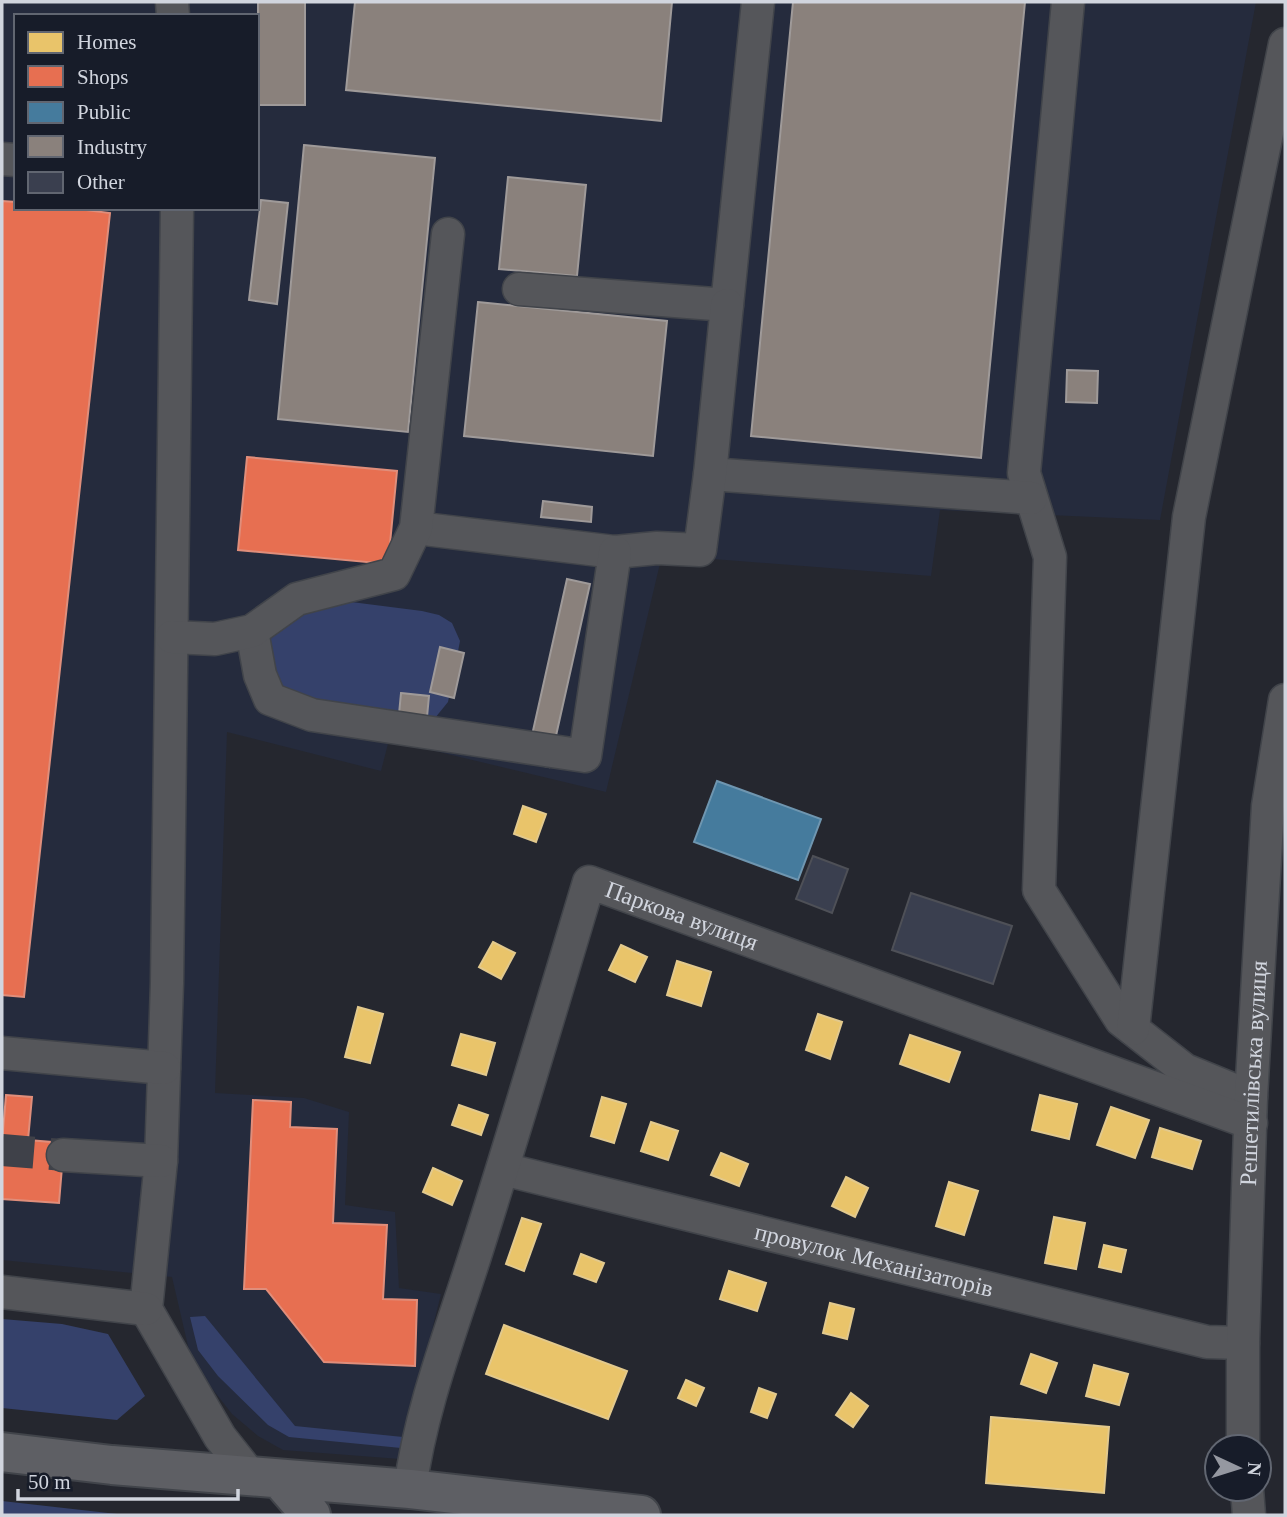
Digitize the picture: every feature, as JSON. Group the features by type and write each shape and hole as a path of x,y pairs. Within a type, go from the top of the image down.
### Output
{"main road":[{"path":"2,1452 112,1465 410,1489 641,1515"},
{"path":"265,1477 310,1515"}],"street":[{"path":"416,528 615,552 657,548 700,550 758,2"},
{"path":"1068,2 1024,473 1050,557 1039,890 1121,1020 1185,1070 1251,1110"},
{"path":"1133,1029 1189,517 1285,44"},
{"path":"177,210 164,1068 161,1161 146,1309 220,1437 265,1477"},
{"path":"172,637 215,639 252,631 297,599 394,574 416,528 448,234"},
{"path":"519,289 727,305"},
{"path":"710,474 1031,498"},
{"path":"252,631 260,675 270,699 313,715 585,756 615,552"},
{"name":"Решетилівська вулиця","path":"1243,1433 1243,1343 1251,1110 1268,806 1285,699"},
{"name":"Паркова вулиця","path":"410,1489 415,1453 428,1407 589,882 1251,1110"},
{"path":"2,1053 164,1068"},
{"path":"63,1155 161,1161"},
{"name":"провулок Механізаторів","path":"503,1169 1207,1342 1243,1343"},
{"path":"2,1292 146,1309"}],"shaded area":[{"path":"2,2 1256,2 1160,520 940,510 931,576 662,555 606,792 389,740 381,771 227,732 215,1093 304,1098 349,1112 345,1205 395,1212 399,1288 441,1294 400,1459 283,1450 258,1436 232,1414 192,1363 172,1277 2,1260"},
{"path":"320,598 422,611 439,615 452,623 460,641 448,702 435,718 295,700 276,689 269,643 274,628"},
{"path":"205,1316 295,1426 403,1437 401,1448 289,1437 268,1425 218,1376 198,1350 190,1317"},
{"path":"2,1319 62,1324 108,1334 145,1396 117,1420 2,1408"},
{"path":"2,1501 126,1515 2,1515"}],"building: Homes":[{"path":"523,806 546,814 536,842 514,834"},
{"path":"493,942 515,953 501,979 479,967"},
{"path":"621,945 647,957 635,982 609,970"},
{"path":"677,961 711,972 701,1006 667,995"},
{"path":"358,1007 383,1014 370,1063 345,1057"},
{"path":"818,1014 842,1022 830,1059 806,1050"},
{"path":"461,1034 495,1043 486,1075 452,1065"},
{"path":"910,1035 960,1052 949,1082 900,1064"},
{"path":"1040,1095 1077,1104 1069,1139 1032,1130"},
{"path":"602,1097 626,1104 614,1143 591,1136"},
{"path":"459,1105 488,1115 481,1135 452,1125"},
{"path":"1111,1107 1149,1120 1135,1158 1097,1145"},
{"path":"651,1122 678,1131 668,1160 641,1151"},
{"path":"1160,1128 1201,1141 1192,1169 1152,1157"},
{"path":"721,1153 748,1164 739,1186 711,1175"},
{"path":"433,1168 462,1181 452,1205 423,1192"},
{"path":"846,1177 868,1188 855,1217 832,1206"},
{"path":"949,1182 978,1191 964,1235 936,1226"},
{"path":"1054,1217 1085,1223 1076,1269 1045,1263"},
{"path":"522,1218 541,1224 524,1271 506,1264"},
{"path":"1104,1245 1126,1250 1121,1272 1099,1267"},
{"path":"581,1254 604,1263 596,1282 574,1274"},
{"path":"729,1271 766,1283 757,1311 720,1299"},
{"path":"830,1303 854,1309 847,1339 823,1333"},
{"path":"504,1325 627,1371 608,1419 486,1374"},
{"path":"1031,1354 1057,1363 1046,1393 1021,1384"},
{"path":"1094,1365 1128,1374 1119,1405 1086,1396"},
{"path":"686,1380 704,1388 696,1406 678,1398"},
{"path":"759,1388 776,1394 767,1418 751,1412"},
{"path":"851,1393 868,1406 853,1427 836,1415"},
{"path":"991,1417 1109,1427 1104,1493 986,1483"}],"building: Shops":[{"path":"2,201 14,202 14,210 86,210 110,213 24,997 2,995"},
{"path":"247,457 397,471 388,564 238,550"},
{"path":"6,1095 32,1097 28,1140 64,1143 59,1203 2,1199 2,1143"},
{"path":"253,1100 291,1102 290,1127 337,1129 333,1223 387,1225 383,1299 417,1300 415,1366 324,1362 266,1289 244,1289"}],"building: Public":[{"path":"717,781 821,819 798,880 694,842"}],"building: Industry":[{"path":"258,2 305,2 305,105 259,105"},
{"path":"355,2 672,2 661,121 346,90"},
{"path":"793,2 1025,2 981,458 751,436"},
{"path":"304,145 435,158 408,432 278,419"},
{"path":"508,177 586,185 577,276 499,269"},
{"path":"261,200 288,203 277,304 249,300"},
{"path":"478,302 667,321 653,456 464,436"},
{"path":"1067,370 1098,371 1097,403 1066,402"},
{"path":"543,501 592,507 591,522 541,517"},
{"path":"567,579 590,584 549,767 526,762"},
{"path":"440,647 464,653 454,698 430,692"},
{"path":"401,693 429,696 427,717 399,714"}],"building: Other":[{"path":"813,856 848,869 832,913 796,899"},
{"path":"911,893 1012,926 993,984 892,950"}],"tunnel":[{"path":"2,1150 63,1155"}]}
